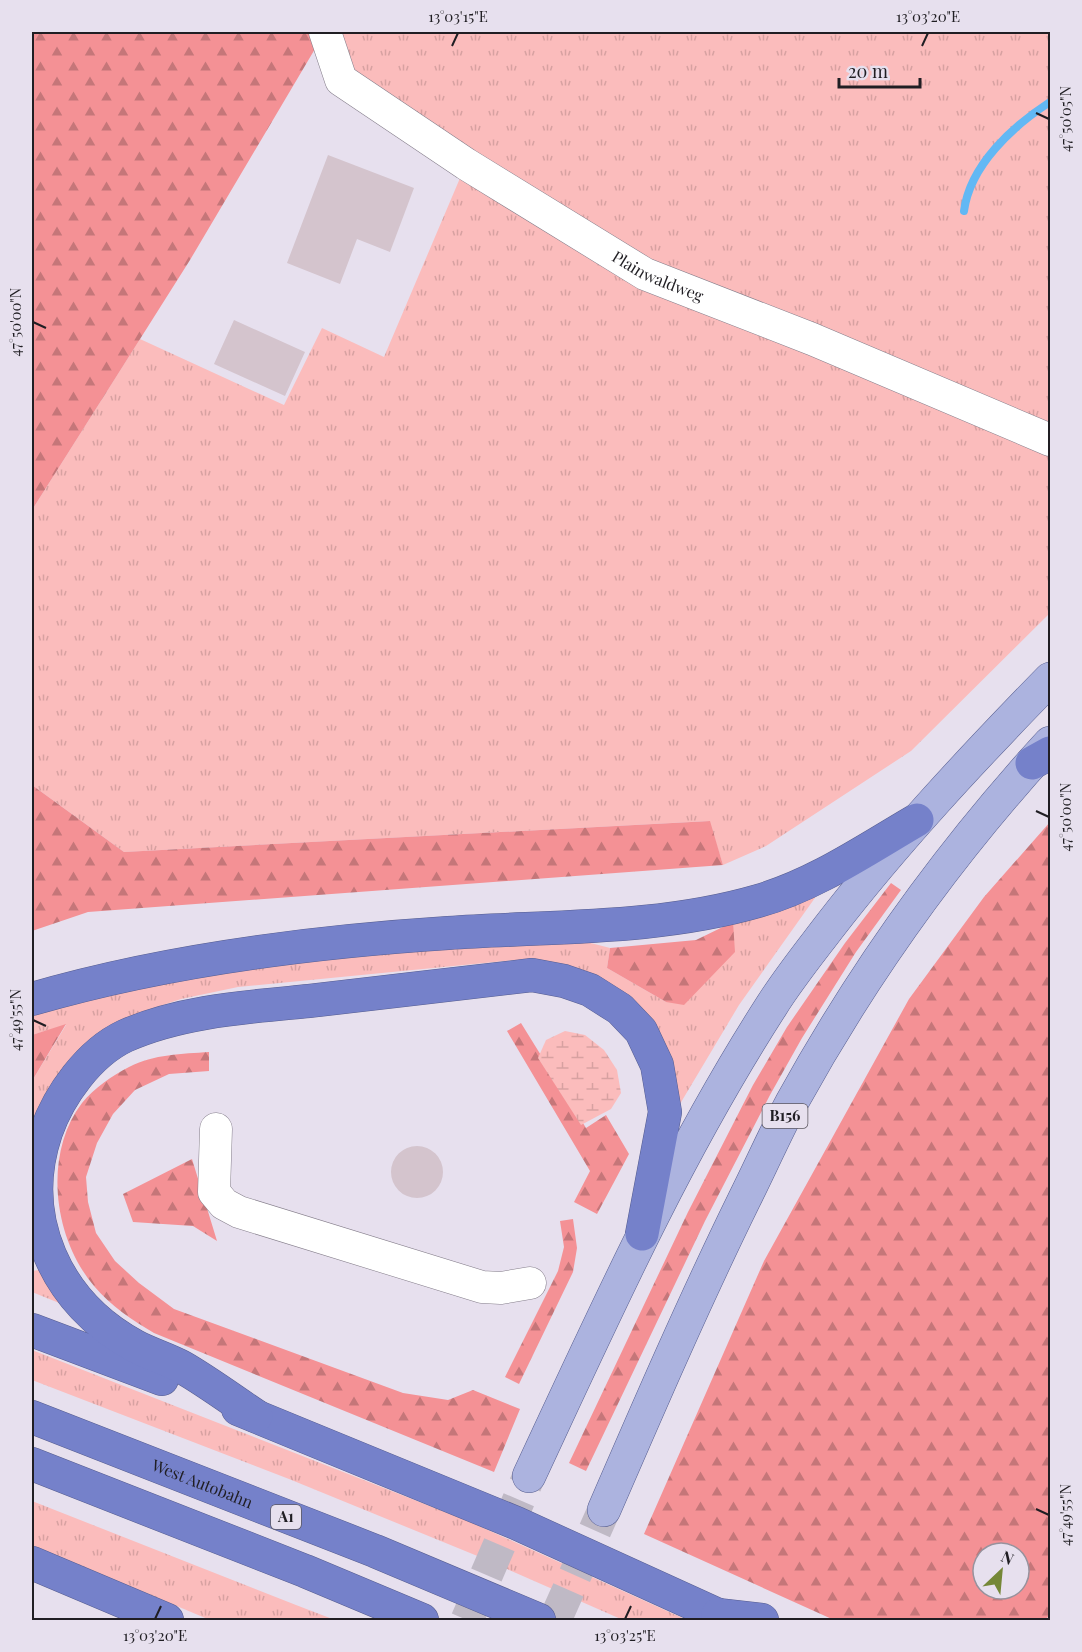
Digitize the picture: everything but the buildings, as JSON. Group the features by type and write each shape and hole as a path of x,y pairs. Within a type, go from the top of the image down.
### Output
{"highway":[{"path":"32,999 165,968 298,947 446,933 664,920 730,909 761,901 813,879 917,820"},
{"path":"256,1416 181,1367 134,1345 108,1327 72,1291 55,1270 47,1250 37,1211 36,1190 40,1154 50,1121 73,1081 94,1058 124,1037 179,1019 254,1007 532,975 564,981 590,990 620,1009 640,1031 657,1065 665,1112 642,1234"},
{"path":"32,1330 256,1416 516,1523 723,1618 762,1620"},
{"name":"West Autobahn","path":"32,1418 375,1551 539,1620"},
{"path":"32,1464 305,1571 422,1620"},
{"path":"32,1563 167,1620"}],"main road":[{"path":"529,1476 642,1234 721,1085 772,1004 857,889 917,820 1050,679"},
{"name":"B156","path":"604,1510 667,1365 791,1104 876,963 924,895 1044,753"}],"street":[{"name":"Plainwaldweg","path":"325,32 341,80 466,164 645,274 812,339 1050,440"},
{"path":"216,1130 214,1192 224,1204 240,1212 482,1287 501,1288 530,1283"}],"green space":[{"path":"32,32 325,32 190,260 32,510"},
{"path":"325,32 1050,32 1050,613 911,751 766,846 723,865 709,821 124,852 32,785 32,510 140,339 284,405 322,328 384,357 466,164 341,80"},
{"path":"32,785 124,852 710,821 723,865 88,912 32,931"},
{"path":"1050,822 1050,1616 1043,1620 834,1620 644,1534 764,1261 909,999 984,897"},
{"path":"891,883 901,890 856,952 802,1038 770,1095 705,1221 586,1471 569,1463 688,1212 753,1085 787,1027 845,943"},
{"path":"817,895 739,1005 677,1109 676,1081 551,963 515,960 238,987 181,999 139,1013 110,1030 32,1142 32,1081 66,1025 32,1035 32,1014 156,982 372,950 587,942 610,948 607,968 666,1002 733,922"},
{"path":"733,922 735,952 684,1005 666,1002 607,968 610,948 696,940"},
{"path":"521,1023 586,1128 606,1115 629,1154 597,1214 574,1202 590,1171 507,1031"},
{"path":"66,1024 32,1081 32,1035"},
{"path":"565,1031 585,1035 604,1050 617,1070 621,1093 611,1109 581,1125 538,1058 546,1040"},
{"path":"209,1052 209,1071 169,1074 135,1090 113,1114 97,1143 86,1177 88,1202 96,1233 115,1261 139,1283 174,1309 403,1393 448,1400 473,1390 520,1409 494,1472 154,1333 107,1300 80,1266 69,1244 62,1220 58,1196 58,1171 62,1146 70,1124 82,1103 110,1078 129,1067 158,1057"},
{"path":"192,1159 217,1241 193,1226 133,1222 123,1194"},
{"path":"573,1219 577,1248 573,1272 519,1384 505,1377 558,1271 564,1247 560,1221"},
{"path":"46,1269 69,1307 32,1292 32,1271"},
{"path":"32,1350 468,1521 687,1620 623,1620 475,1555 289,1479 32,1380"},
{"path":"32,1501 335,1620 210,1620 32,1545"}],"waterway":[{"path":"964,211 975,178 995,148 1022,123 1050,102"}],"tunnel":[{"path":"467,1620 529,1476"},
{"path":"555,1620 604,1510"}]}
